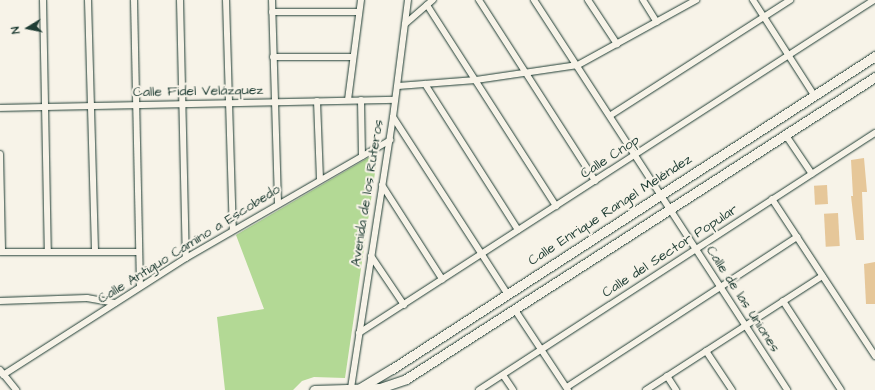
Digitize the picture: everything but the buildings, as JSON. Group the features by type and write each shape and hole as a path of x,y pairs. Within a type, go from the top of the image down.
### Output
{"street":[{"path":"43,0 48,252"},
{"path":"88,0 95,252"},
{"path":"134,0 138,252 140,286"},
{"path":"180,0 181,104 186,258"},
{"path":"226,0 233,230"},
{"path":"272,0 278,203"},
{"path":"348,100 361,0"},
{"name":"Avenida de los Ruteros","path":"354,389 359,333 398,86 408,0"},
{"path":"405,24 434,0"},
{"path":"479,0 595,181"},
{"name":"Calle de las Uniones","path":"534,0 578,65 787,390"},
{"path":"588,0 617,44"},
{"path":"643,0 657,22"},
{"path":"398,86 476,80 578,65 696,0"},
{"path":"753,0 814,95"},
{"path":"610,115 790,0"},
{"name":"Calle Cnop","path":"359,333 874,0"},
{"path":"428,5 556,206"},
{"path":"272,12 359,12"},
{"path":"273,56 353,57"},
{"name":"Calle Enrique Rangel Meléndez","path":"354,389 392,369 506,293 661,195 875,56"},
{"name":"Calle Enrique Rangel Meléndez","path":"314,390 387,388 399,382 515,310 875,77"},
{"path":"425,84 518,230"},
{"path":"361,100 362,156"},
{"name":"Calle Fidel Velázquez","path":"0,108 228,102 395,100"},
{"path":"316,101 320,179"},
{"path":"393,117 480,255 506,293"},
{"name":"Calle del Sector Popular","path":"479,390 875,133"},
{"path":"785,134 812,174"},
{"name":"Calle Antiguo Camino a Escobedo","path":"2,373 186,258 278,203 390,140"},
{"path":"0,154 1,252 138,252"},
{"path":"382,185 442,279"},
{"path":"772,200 875,356"},
{"path":"515,310 568,388 797,237"},
{"path":"371,256 404,304"},
{"path":"646,390 822,276"},
{"path":"0,301 87,298 115,303"},
{"path":"783,301 841,390"},
{"path":"706,351 732,390"},
{"path":"392,369 393,377 399,382"},
{"path":"2,373 16,390"},
{"path":"503,375 513,390"},
{"path":"667,376 676,390"}],"green space":[{"path":"378,152 345,378 314,377 302,381 293,390 225,390 217,317 264,309 236,235"}]}
